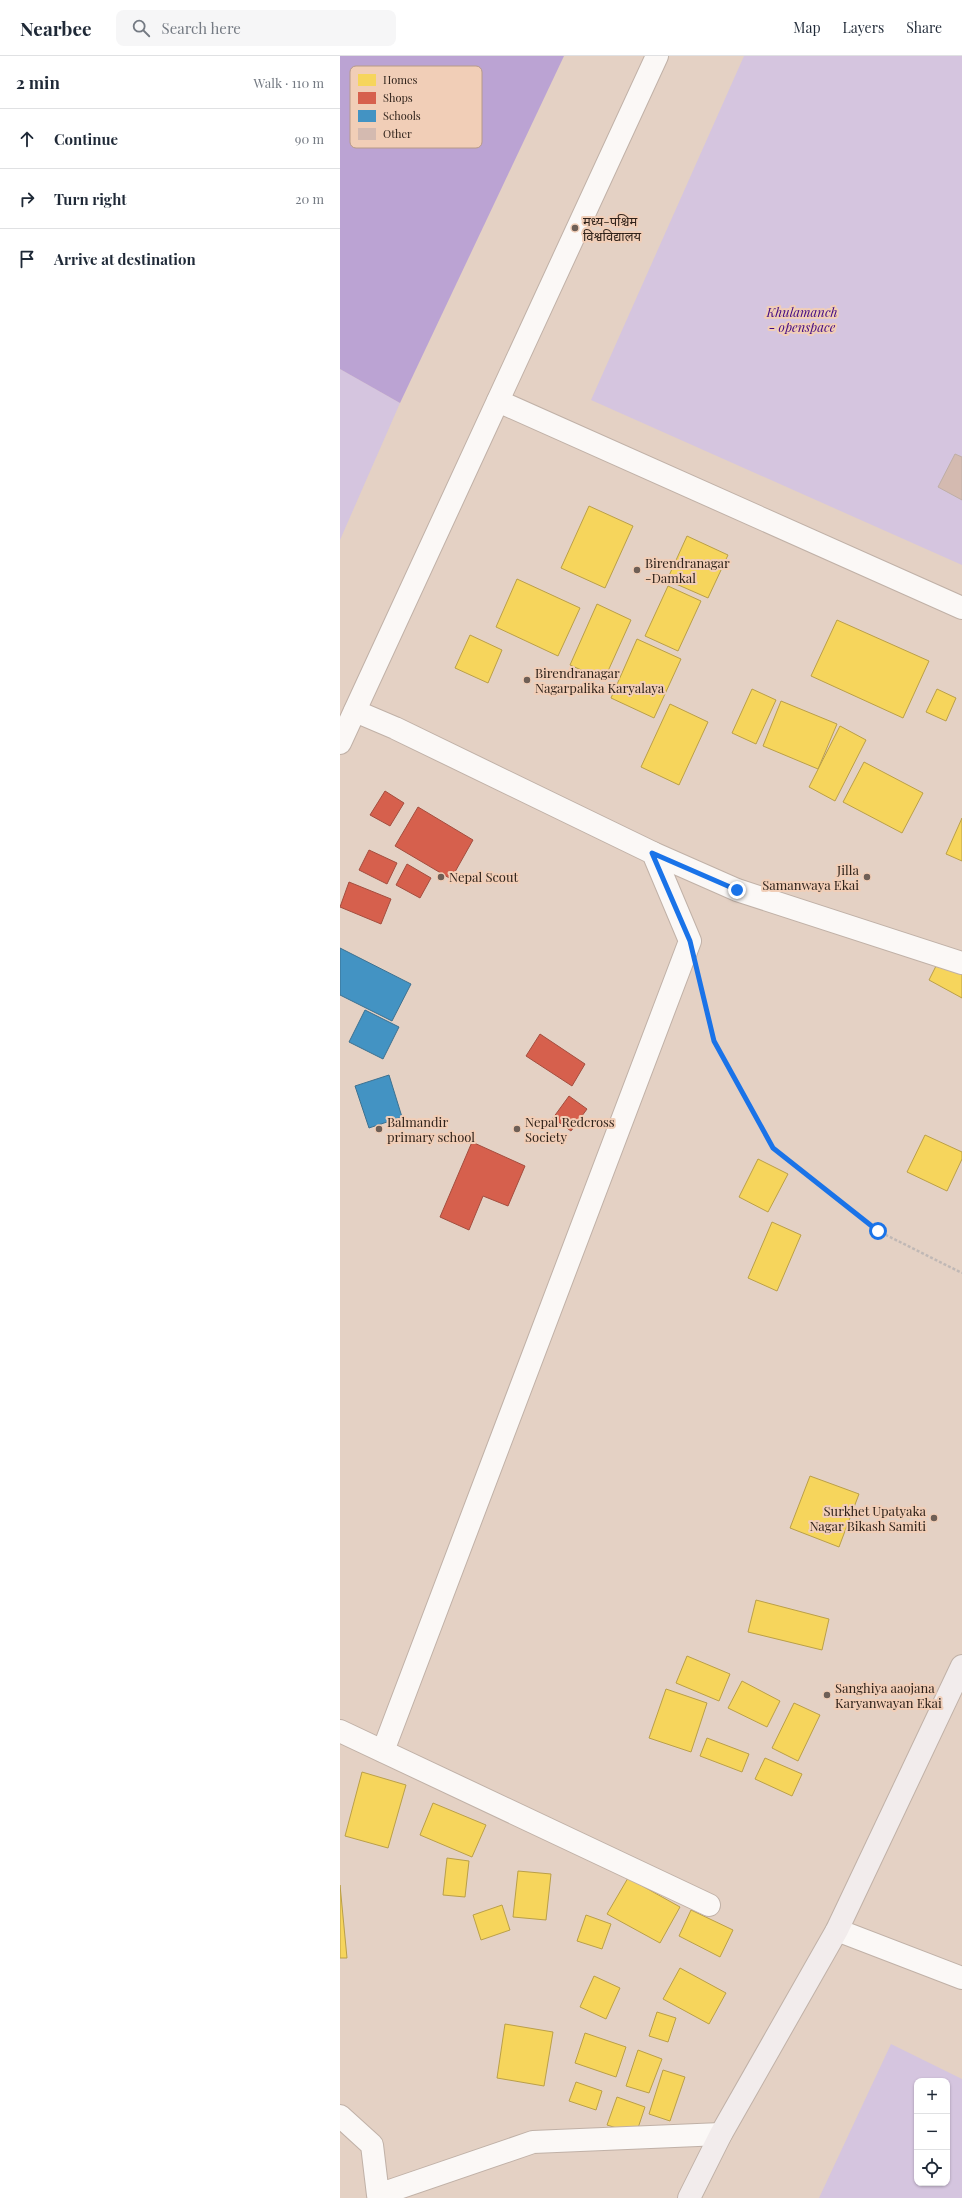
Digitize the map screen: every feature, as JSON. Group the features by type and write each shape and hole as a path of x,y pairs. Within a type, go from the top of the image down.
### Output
{"street":[{"path":"340,742 657,56"},
{"path":"498,401 962,608"},
{"path":"354,711 402,731 652,853 737,890 962,963"},
{"path":"383,1751 690,941 652,853"},
{"path":"689,2198 721,2134 837,1930 962,1666"},
{"path":"340,1731 709,1905"},
{"path":"837,1930 962,1978"},
{"path":"340,2116 372,2145 379,2196 533,2142 721,2134"}],"path":[{"path":"701,987 714,1041 773,1148 878,1231 962,1274"}],"green space":[{"name":"Khulamanch - openspace","path":"744,56 962,56 962,565 591,400"},
{"path":"340,369 400,403 340,540"},
{"path":"891,2044 962,2079 962,2198 819,2198"}],"shaded area":[{"path":"340,56 564,56 400,403 340,369"}],"building: Homes":[{"path":"589,506 633,526 605,588 561,568"},
{"path":"687,536 728,555 708,598 667,580"},
{"path":"517,579 580,608 558,656 496,627"},
{"path":"668,586 701,601 678,651 645,636"},
{"path":"597,604 631,620 604,680 570,665"},
{"path":"837,620 929,661 903,718 811,676"},
{"path":"470,635 502,650 488,683 455,668"},
{"path":"637,639 681,659 654,718 611,698"},
{"path":"752,689 776,700 756,744 732,733"},
{"path":"937,689 956,698 946,721 926,712"},
{"path":"781,701 837,724 818,769 763,746"},
{"path":"670,704 708,722 679,785 641,767"},
{"path":"840,726 866,740 835,801 809,787"},
{"path":"864,762 923,793 902,833 843,802"},
{"path":"962,818 962,861 946,854"},
{"path":"940,958 962,970 962,998 929,980"},
{"path":"925,1135 962,1152 962,1159 947,1191 907,1172"},
{"path":"758,1159 788,1174 768,1212 739,1197"},
{"path":"772,1222 801,1235 777,1291 748,1278"},
{"path":"810,1476 859,1494 839,1547 790,1528"},
{"path":"756,1600 829,1619 822,1650 748,1632"},
{"path":"687,1656 730,1674 719,1701 676,1683"},
{"path":"742,1681 780,1701 767,1727 728,1708"},
{"path":"666,1689 707,1703 691,1752 649,1738"},
{"path":"794,1703 820,1715 798,1761 772,1748"},
{"path":"707,1738 749,1754 742,1772 700,1756"},
{"path":"765,1758 802,1774 792,1796 755,1779"},
{"path":"362,1772 406,1785 388,1848 345,1836"},
{"path":"433,1803 486,1825 472,1857 420,1835"},
{"path":"447,1858 469,1861 465,1897 443,1895"},
{"path":"518,1871 551,1874 546,1920 513,1917"},
{"path":"628,1878 680,1907 660,1943 607,1914"},
{"path":"340,1885 347,1958 340,1958"},
{"path":"502,1905 510,1930 481,1940 473,1915"},
{"path":"691,1910 733,1930 720,1957 679,1936"},
{"path":"586,1915 611,1924 602,1949 577,1941"},
{"path":"680,1968 726,1993 709,2024 663,1999"},
{"path":"594,1976 620,1988 606,2019 580,2007"},
{"path":"657,2012 676,2018 668,2042 649,2036"},
{"path":"505,2024 553,2032 544,2086 497,2078"},
{"path":"585,2033 626,2047 616,2077 575,2063"},
{"path":"638,2050 662,2059 649,2093 626,2086"},
{"path":"663,2070 685,2077 670,2121 649,2114"},
{"path":"576,2082 602,2091 596,2110 569,2101"},
{"path":"617,2097 645,2107 636,2134 607,2125"}],"building: Shops":[{"path":"385,791 404,803 390,826 370,815"},
{"path":"418,807 473,840 451,879 395,846"},
{"path":"369,850 397,863 387,884 359,870"},
{"path":"407,864 431,878 420,898 396,885"},
{"path":"349,882 391,899 381,924 340,907"},
{"path":"540,1034 585,1064 572,1086 526,1056"},
{"path":"569,1096 587,1109 571,1131 553,1118"},
{"path":"472,1142 525,1166 508,1206 483,1196 469,1230 440,1217"}],"building: Schools":[{"path":"340,948 411,984 392,1021 340,995"},
{"path":"365,1010 399,1027 383,1059 349,1042"},
{"path":"389,1075 402,1117 369,1128 355,1086"}],"building: Other":[{"path":"955,454 962,457 962,500 938,487"}],"place":[{"name":"मध्य-पश्चिम विश्वविद्यालय","path":"575,228"},
{"name":"Birendranagar -Damkal","path":"637,570"},
{"name":"Birendranagar Nagarpalika Karyalaya","path":"527,680"},
{"name":"Nepal Scout","path":"441,877"},
{"name":"Jilla Samanwaya Ekai","path":"867,877"},
{"name":"Balmandir primary school","path":"379,1129"},
{"name":"Nepal Redcross Society","path":"517,1129"},
{"name":"Surkhet Upatyaka Nagar Bikash Samiti","path":"934,1518"},
{"name":"Sanghiya aaojana Karyanwayan Ekai","path":"827,1695"}],"route":[{"path":"737,890 652,853 690,941 714,1041 773,1148 878,1231"}]}
